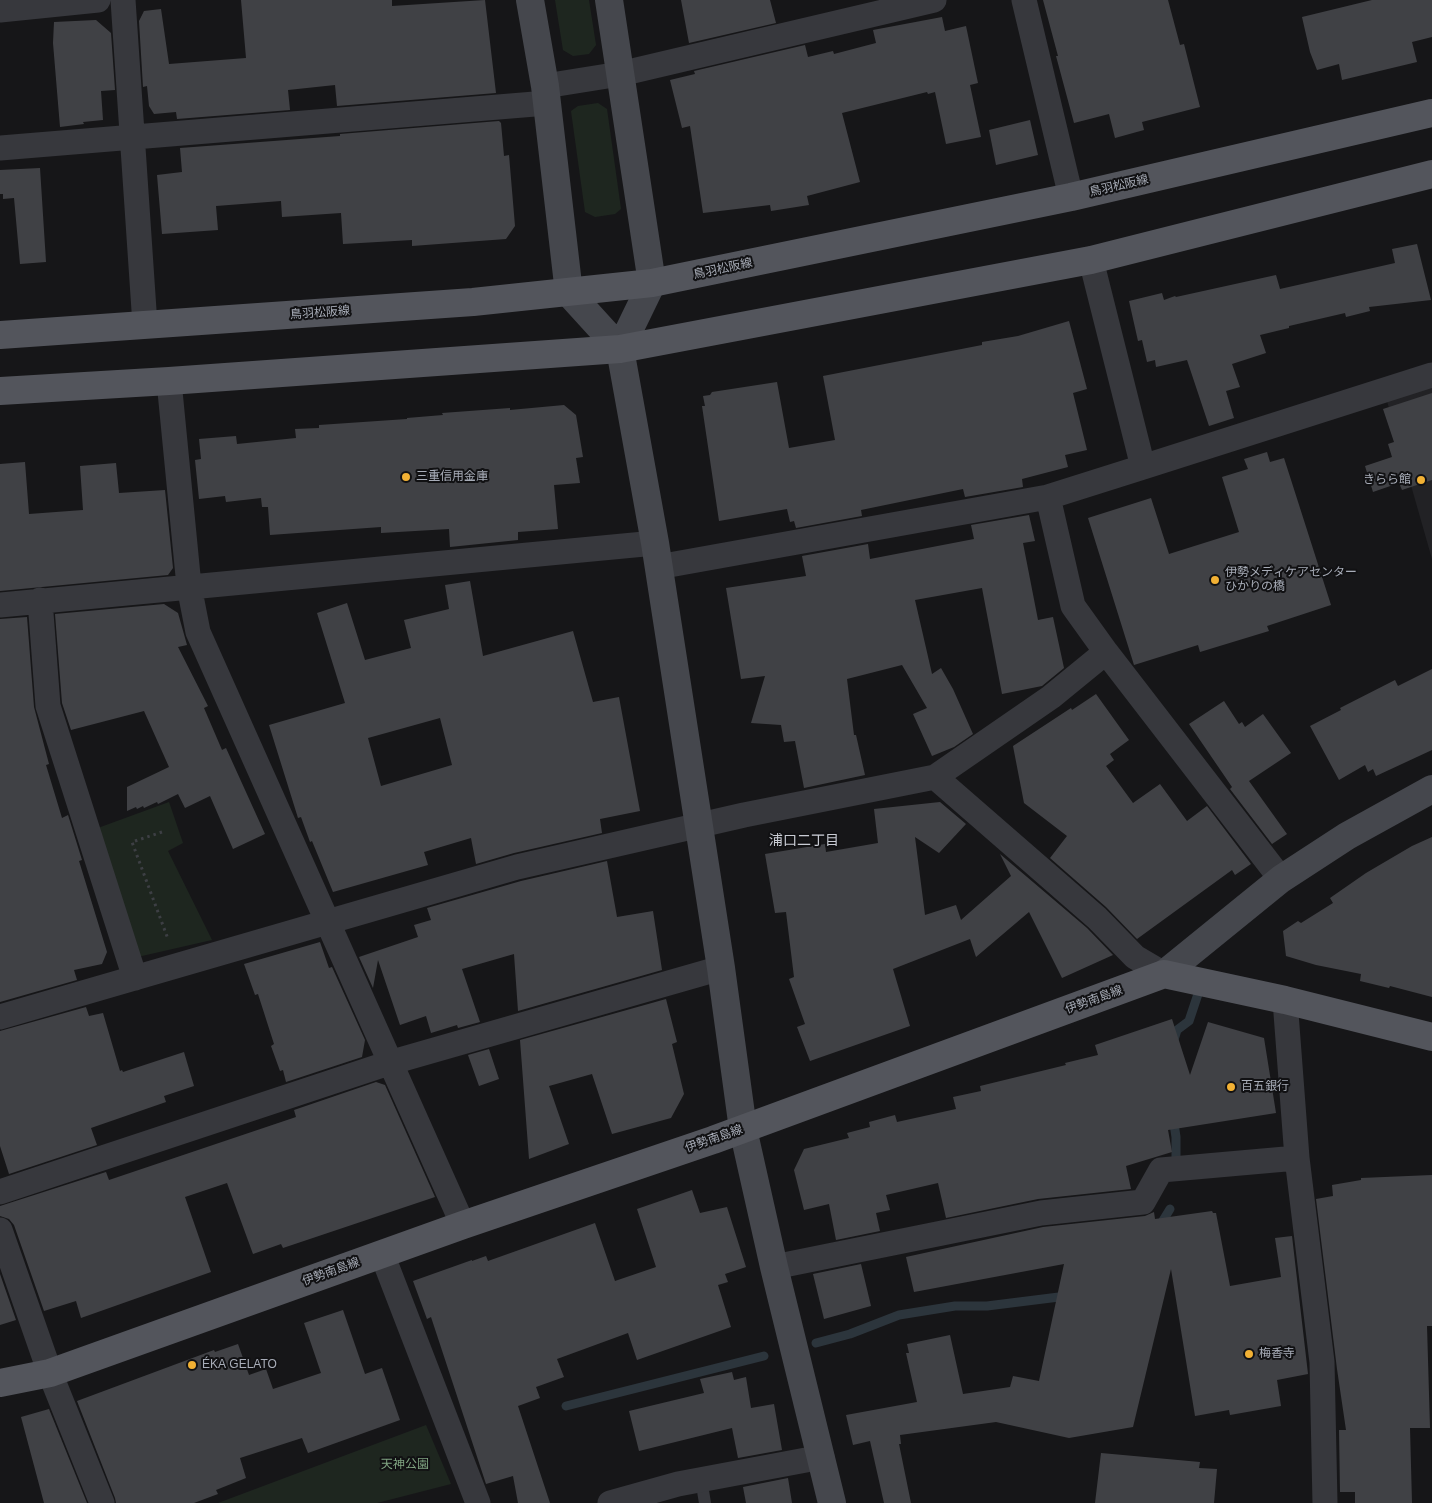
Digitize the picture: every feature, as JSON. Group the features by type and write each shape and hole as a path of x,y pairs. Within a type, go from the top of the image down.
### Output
{"main road":[{"name":"鳥羽松阪線","path":"0,335 473,302 652,283 1071,197 1432,113"},
{"path":"0,392 620,348 1091,260 1432,174"},
{"path":"1164,974 1285,1000 1432,1037"},
{"name":"伊勢南島線","path":"0,1384 50,1373 382,1254 743,1129 1164,974"}],"street":[{"path":"0,10 98,0"},
{"path":"123,0 145,325"},
{"path":"530,0 546,94 569,293 620,348 656,555 721,968 743,1129 774,1267 832,1503"},
{"path":"609,0 652,283 620,348"},
{"path":"0,148 132,137 546,94 899,4 934,0"},
{"path":"1024,0 1071,197"},
{"path":"1091,260 1143,467"},
{"path":"0,605 189,586 656,555 1048,497 1432,374"},
{"path":"169,381 189,586 198,632 463,1226"},
{"path":"1048,497 1073,606 1106,652 1281,880"},
{"path":"40,600 48,706 135,978"},
{"path":"0,1017 517,867 698,825 936,777 1051,697 1106,652"},
{"path":"936,777 1097,918 1136,957 1164,974 1281,880 1347,836 1432,789"},
{"path":"0,1192 389,1063 721,968"},
{"path":"1285,1000 1297,1158 1322,1362 1325,1503"},
{"path":"774,1267 1041,1213 1143,1202 1161,1170 1297,1158"},
{"path":"0,1230 50,1373 102,1503"},
{"path":"382,1254 478,1503"},
{"path":"610,1503 678,1484 703,1491 822,1457"}],"path":[{"path":"162,832 132,842 178,966"}],"shaded area":[{"name":"きらら館","path":"1432,387 1432,559 1387,401"}],"green space":[{"path":"555,0 589,0 596,45 589,54 573,56 563,50"},
{"path":"598,103 607,109 621,209 615,214 595,217 585,212 571,111 578,106"},
{"path":"169,802 183,843 168,851 212,940 133,958 87,832"},
{"name":"天神公園","path":"426,1425 451,1484 377,1503 218,1503"}],"building":[{"path":"241,0 392,0 392,6 485,0 496,93 337,106 335,85 288,90 290,110 177,119 176,112 154,114 149,106 147,86 143,87 139,21 144,11 161,9 169,64 246,58"},
{"path":"681,0 770,0 776,23 689,43"},
{"path":"1043,0 1168,0 1180,45 1184,44 1200,107 1142,122 1144,130 1115,138 1109,114 1074,123"},
{"path":"1372,0 1432,0 1432,37 1412,42 1417,62 1342,80 1339,64 1317,70 1310,52 1302,17"},
{"path":"942,17 945,31 966,26 978,83 970,85 981,137 946,144 935,92 928,94 927,92 842,113 860,182 807,196 809,205 771,211 770,205 703,213 690,126 682,128 670,80 695,74 694,71 805,45 808,57 833,51 834,54 876,43 873,30"},
{"path":"96,20 111,33 115,90 101,91 103,120 60,127 53,43 54,22"},
{"path":"1030,120 1038,155 996,165 989,130"},
{"path":"499,121 501,123 504,156 509,155 515,226 506,239 412,246 412,240 343,244 341,213 282,217 281,201 216,206 218,230 162,234 157,175 182,172 180,148 340,136 340,134"},
{"path":"40,168 46,262 20,264 14,198 3,199 3,194 0,194 0,170"},
{"path":"1417,244 1431,300 1369,307 1370,311 1346,317 1345,313 1260,335 1266,353 1232,364 1240,387 1226,391 1234,418 1209,426 1187,360 1156,367 1155,360 1147,362 1142,340 1138,341 1129,301 1162,293 1164,300 1175,296 1276,275 1280,289 1395,263 1392,249"},
{"path":"1069,321 1087,389 1073,393 1087,450 1065,455 1068,467 1022,479 1023,487 965,497 963,489 861,510 862,516 796,528 794,521 790,522 787,509 719,521 702,406 705,406 703,396 710,395 712,392 777,382 789,448 835,440 823,376 982,345 982,342 1018,336"},
{"name":"きらら館","path":"1432,393 1432,480 1402,490 1399,483 1373,492 1365,466 1392,457 1388,444 1394,442 1383,409"},
{"path":"564,405 576,415 583,457 576,458 580,483 554,485 558,529 518,532 518,540 450,547 449,529 381,533 381,527 270,535 268,507 262,507 261,498 226,502 225,496 199,499 195,460 201,459 199,439 236,436 237,444 296,438 295,429 319,428 319,425 407,419 443,415 442,413"},
{"name":"伊勢メディケアセンター ひかりの橋","path":"1267,452 1270,462 1284,458 1331,605 1267,626 1269,631 1200,652 1198,645 1134,665 1088,518 1151,498 1169,554 1239,532 1222,477 1248,469 1244,459"},
{"path":"25,462 29,514 83,510 80,466 116,463 119,493 165,490 173,568 168,575 0,591 0,464"},
{"path":"1029,515 1035,541 1023,543 1038,620 1053,617 1064,668 1042,686 1002,694 982,588 915,600 932,674 941,668 953,689 973,734 954,747 932,756 913,714 927,708 902,665 847,679 854,735 856,735 865,775 804,788 795,741 784,742 781,725 751,723 765,676 741,679 726,588 806,576 802,556 868,544 870,559 974,539 971,525"},
{"path":"470,581 483,656 573,631 593,702 619,697 640,811 600,819 602,833 514,853 476,864 471,838 424,852 428,865 333,892 312,841 310,842 301,817 298,818 269,725 345,703 317,613 347,603 365,660 411,648 404,620 449,609 445,585","holes":["440,718 452,765 381,786 368,738"]},
{"path":"164,604 178,613 187,645 178,647 208,706 204,708 222,750 226,748 265,834 233,849 210,796 185,808 178,794 158,804 157,802 144,808 143,806 137,809 136,807 127,811 127,787 169,767 144,711 71,730 62,703 55,614"},
{"path":"27,617 34,707 49,764 46,765 62,818 68,815 82,860 79,861 107,952 102,964 74,970 77,980 0,1002 0,619"},
{"path":"1432,669 1432,750 1376,776 1373,769 1368,772 1365,765 1339,780 1310,726 1341,710 1340,708 1395,680 1398,686"},
{"path":"1096,694 1129,740 1110,754 1114,760 1106,766 1133,803 1160,784 1187,821 1207,806 1251,864 1235,875 1232,870 1137,939 1106,907 1050,858 1067,836 1024,803 1013,746"},
{"path":"1224,701 1239,724 1242,722 1245,727 1263,714 1291,753 1249,781 1287,834 1272,844 1230,789 1232,787 1189,724"},
{"path":"940,802 966,824 939,853 915,837 925,915 956,905 961,920 1011,876 1000,854 1087,928 1113,955 1062,978 1029,912 976,957 970,939 893,969 910,1026 810,1061 797,1027 805,1024 789,979 794,977 786,912 775,913 765,854 825,844 826,852 878,843 874,809"},
{"path":"1432,837 1432,997 1390,986 1389,988 1360,981 1361,974 1316,965 1286,956 1283,931 1298,921 1301,923 1333,903 1330,898 1366,873 1412,846"},
{"path":"607,861 617,917 653,911 662,970 518,1011 514,954 462,969 480,1022 458,1028 457,1025 431,1033 426,1016 400,1025 378,960 373,988 359,957 418,937 414,925 431,920 427,908 521,881"},
{"path":"320,942 329,968 332,967 365,1040 362,1057 286,1082 283,1070 280,1071 271,1046 274,1044 258,994 255,995 244,964"},
{"path":"666,999 677,1042 672,1044 684,1094 671,1118 612,1134 592,1074 549,1086 569,1144 529,1159 520,1040"},
{"path":"86,1007 89,1016 103,1013 120,1071 122,1070 123,1072 184,1052 194,1086 164,1096 166,1102 91,1128 97,1145 9,1174 0,1146 0,1031"},
{"path":"1172,1019 1190,1075 1208,1022 1264,1038 1276,1113 1168,1130 1172,1152 1126,1166 1131,1189 1038,1199 946,1218 938,1183 886,1195 890,1210 876,1213 880,1231 836,1240 829,1204 804,1210 794,1170 804,1149 849,1138 847,1133 870,1127 869,1122 895,1115 897,1122 956,1109 953,1097 981,1091 980,1086 1066,1065 1065,1063 1098,1055 1095,1045"},
{"path":"489,1049 499,1079 479,1086 468,1055"},
{"path":"376,1082 385,1085 435,1197 283,1248 281,1244 253,1254 227,1183 185,1197 211,1272 81,1318 76,1301 44,1311 14,1225 9,1219 0,1216 0,1206 106,1172 109,1180 296,1117 294,1110"},
{"path":"1432,1175 1432,1326 1427,1326 1430,1428 1410,1428 1412,1503 1355,1503 1355,1492 1340,1492 1339,1430 1346,1430 1316,1199 1333,1196 1332,1185 1361,1180 1361,1178"},
{"path":"692,1190 700,1213 727,1207 746,1267 725,1274 728,1282 718,1285 731,1327 637,1360 628,1333 557,1359 564,1377 536,1387 540,1398 518,1406 550,1503 518,1503 513,1476 486,1484 431,1317 427,1319 413,1281 486,1256 488,1261 595,1223 615,1281 656,1267 637,1209"},
{"path":"1212,1211 1216,1213 1230,1286 1281,1277 1275,1238 1292,1236 1308,1374 1277,1380 1281,1406 1230,1415 1229,1410 1195,1416 1171,1269 1133,1427 1069,1438 996,1422 900,1435 901,1444 899,1444 911,1503 884,1503 870,1441 853,1445 846,1415 917,1402 906,1353 909,1353 907,1344 950,1335 963,1394 1010,1387 1013,1376 1039,1381 1064,1264 914,1292 906,1257 1043,1227 1145,1216 1154,1212 1155,1219"},
{"path":"861,1264 871,1306 824,1319 813,1274"},
{"path":"0,1274 16,1320 0,1325"},
{"path":"343,1310 365,1374 382,1368 400,1420 308,1453 302,1438 240,1458 246,1478 216,1490 218,1494 194,1503 116,1503 77,1401 214,1350 215,1352 238,1344 249,1375 266,1369 273,1389 321,1373 304,1323"},
{"path":"732,1372 734,1380 746,1377 751,1408 774,1404 782,1450 738,1458 732,1428 639,1451 629,1411 704,1393 700,1379"},
{"path":"49,1409 87,1503 44,1503 21,1417"},
{"path":"1101,1453 1200,1462 1199,1468 1217,1469 1214,1503 1095,1503"},
{"path":"788,1478 792,1503 746,1503 743,1487"}],"waterway":[{"path":"1173,1043 1177,1030 1189,1021 1201,985"},
{"path":"1173,1117 1176,1137 1176,1167"},
{"path":"1159,1227 1170,1209"},
{"path":"816,1343 850,1334 899,1315 955,1306 987,1306 1067,1296"},
{"path":"566,1406 764,1356"}],"place":[{"name":"三重信用金庫","path":"406,477"},
{"name":"きらら館","path":"1421,480"},
{"name":"伊勢メディケアセンター ひかりの橋","path":"1215,580"},
{"name":"百五銀行","path":"1231,1087"},
{"name":"梅香寺","path":"1249,1354"},
{"name":"ÉKA GELATO","path":"192,1365"}],"district":[{"name":"浦口二丁目","path":"804,841"}]}
